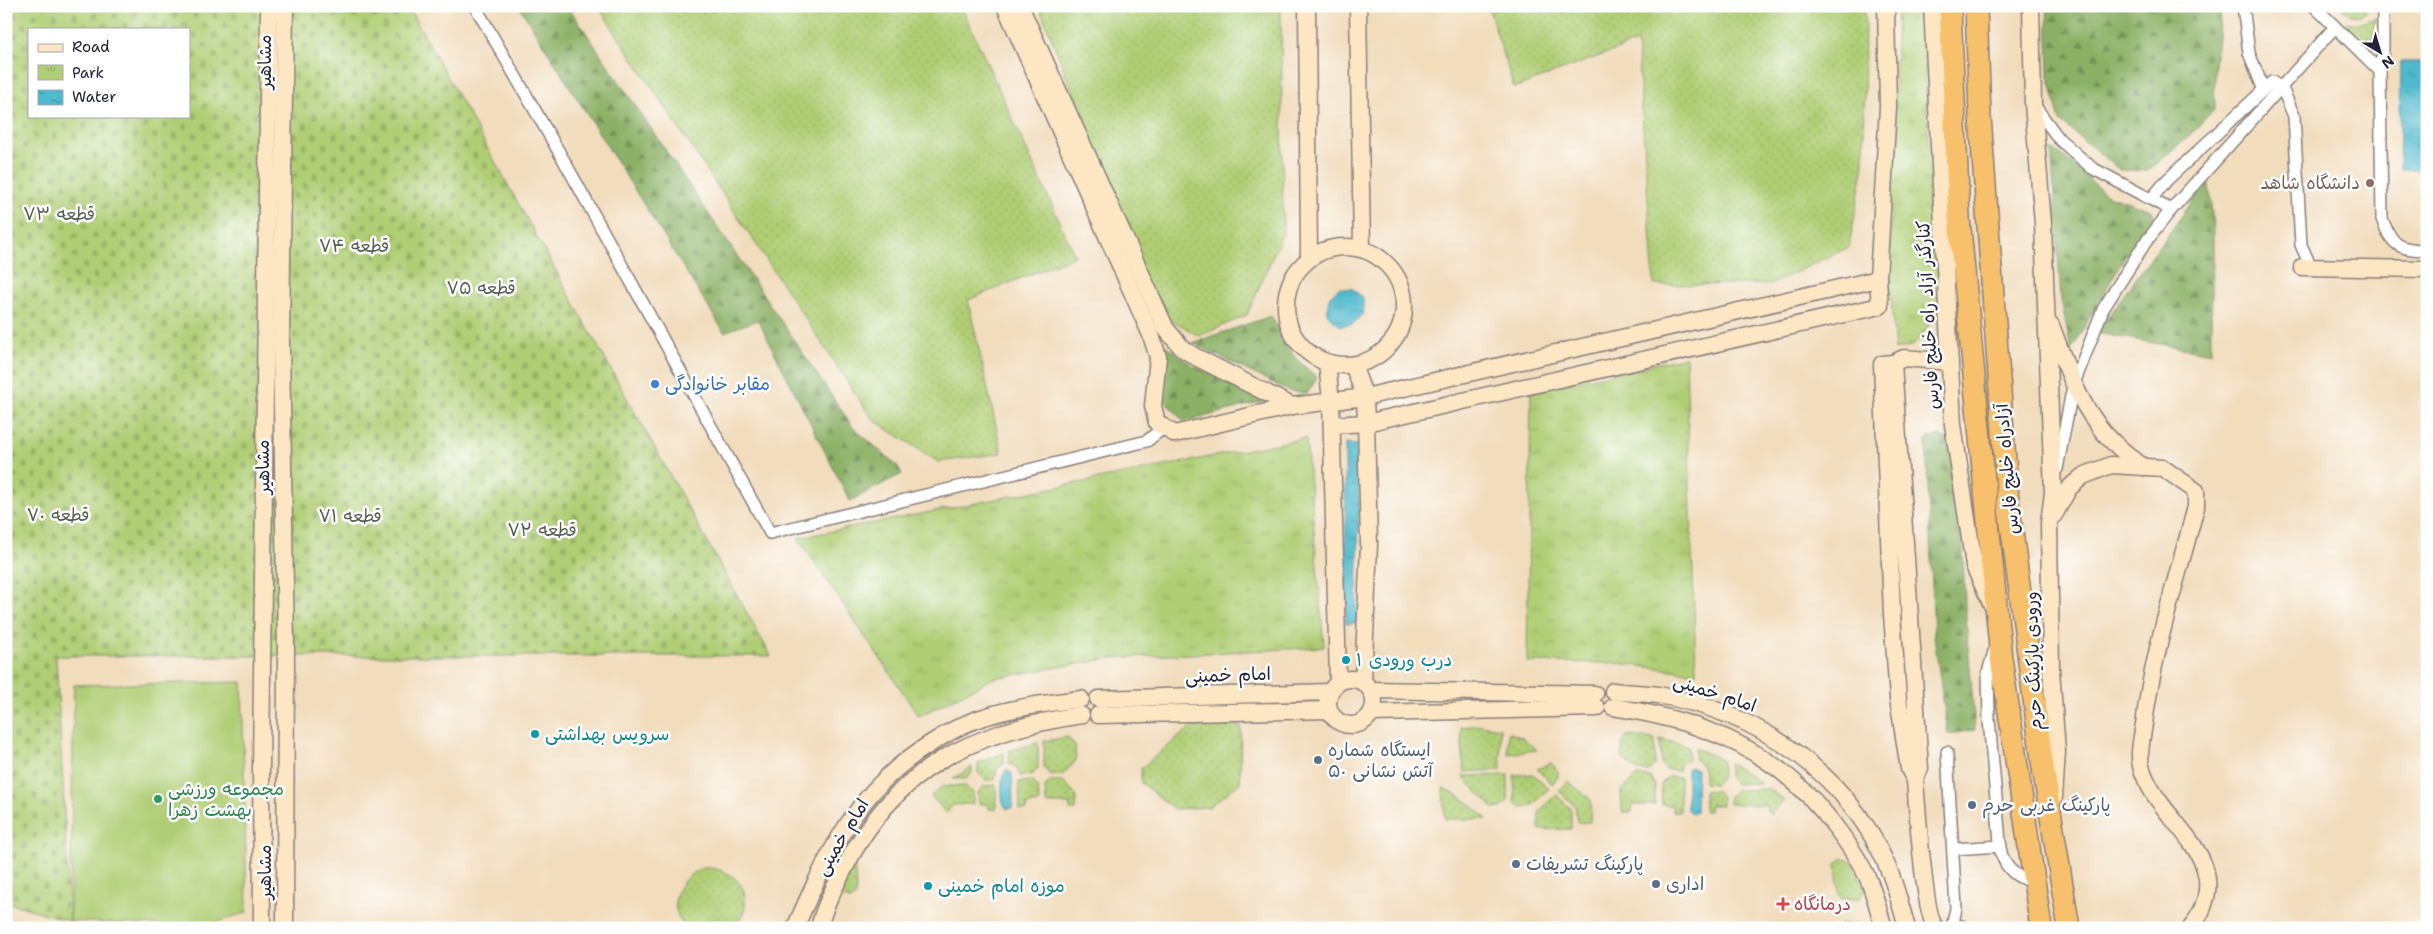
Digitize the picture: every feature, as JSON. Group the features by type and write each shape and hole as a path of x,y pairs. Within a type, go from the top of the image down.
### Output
{"highway":[{"name":"آزادراه خلیج فارس","path":"1950,6 1959,218 1998,625 2041,928"},
{"name":"آزادراه خلیج فارس","path":"1976,6 1980,116 2008,501 2052,828 2069,928"}],"street":[{"name":"مشاهیر","path":"262,928 261,770 269,6"},
{"name":"مشاهیر","path":"285,6 281,344 286,648 285,928"},
{"path":"475,6 567,166 770,533 1147,441 1163,428"},
{"path":"1005,6 1151,335 1158,357 1153,406 1157,423 1175,434 1190,432 1292,406 1365,397 1878,279"},
{"path":"1020,6 1166,329 1183,349 1196,357 1292,406"},
{"path":"1307,6 1308,259"},
{"path":"1358,6 1362,249"},
{"path":"1332,426 1366,424 1880,306 1878,279 1888,107 1886,6"},
{"name":"کنارگذر آزاد راه خلیج فارس","path":"1932,6 1953,425 1974,566 1998,625"},
{"path":"2031,6 2034,104 2043,224 2053,493"},
{"path":"2243,6 2249,53 2267,85 2282,88"},
{"path":"2314,6 2380,71"},
{"path":"2384,6 2383,49 2380,71 2382,219 2388,234 2396,245 2407,250 2427,250"},
{"path":"2053,493 2073,386 2103,309 2145,243 2171,210 2335,27"},
{"path":"2152,198 2167,180 2267,85"},
{"path":"2282,88 2294,116 2301,245 2306,267 2427,269"},
{"path":"2034,104 2059,139 2092,168 2152,198 2171,210"},
{"path":"1334,248 1362,249 1378,257 1391,269 1404,301 1403,319 1396,336 1385,349 1370,360 1353,365 1327,363 1310,355 1297,342 1289,326 1285,308 1288,290 1296,273 1308,259 1334,248"},
{"path":"2045,309 2073,386 2098,426 2114,443 2142,467"},
{"path":"1646,331 1654,357"},
{"path":"1936,928 1933,925 1927,898 1915,780 1920,768 1893,363 1904,358 1950,362"},
{"path":"1327,363 1332,426 1334,687 1329,710 1338,722 1345,725 1361,723 1372,712 1374,697 1367,686 1369,544 1365,397 1353,365"},
{"path":"2049,523 2070,488 2083,476 2111,466 2163,468 2196,491 2196,508 2148,690 2140,753 2141,766 2148,782 2197,848 2205,868 2208,894 2200,916 2191,928"},
{"name":"ورودی پارکینگ حرم","path":"2052,828 2057,752 2051,670 2049,523 2053,493"},
{"path":"1998,625 1988,673 1989,720 2001,846 2006,867 2021,878 2036,884"},
{"path":"1334,687 1351,678 1367,686 1596,701"},
{"name":"امام خمینی","path":"1098,698 1334,687"},
{"path":"1596,701 1603,688 1613,699"},
{"path":"1090,695 1098,698 1101,705 1098,715 1091,719 1081,707 1090,695"},
{"name":"امام خمینی","path":"1613,699 1659,695 1710,709 1755,726 1788,746 1830,781 1856,812 1873,839 1889,872 1907,928"},
{"name":"امام خمینی","path":"1613,699 1651,713 1709,730 1749,748 1797,782 1825,811 1853,850 1869,880 1884,928"},
{"path":"1372,712 1596,701"},
{"name":"امام خمینی","path":"795,928 824,865 846,825 874,790 904,760 950,732 982,717 1020,707 1081,707"},
{"name":"امام خمینی","path":"819,928 830,896 856,846 887,802 916,776 949,755 991,734 1081,707"},
{"name":"امام خمینی","path":"1098,715 1329,710"},
{"path":"1947,752 1956,908 1952,928"},
{"path":"261,770 285,770"},
{"path":"1954,849 2001,846"}],"green space":[{"path":"6,6 408,6 771,656 56,656 70,921 6,902"},
{"path":"519,6 568,6 852,426 898,467 902,474 850,501 758,320 724,332"},
{"path":"598,6 961,6 1075,256 968,300 1002,453 938,462 872,419"},
{"path":"1039,6 1281,6 1283,233 1247,315 1199,336 1158,312"},
{"path":"1488,6 1865,6 1864,164 1849,247 1771,284 1654,285 1637,42 1514,88"},
{"path":"1897,6 1924,6 1927,121 1943,306 1914,345 1895,350 1889,276"},
{"path":"2047,6 2221,6 2214,76 2215,108 2189,136 2147,171 2120,170 2060,121 2049,78"},
{"path":"2342,6 2370,6 2364,13 2356,16 2348,13"},
{"path":"2375,18 2373,49 2370,51 2344,26 2346,22 2358,24"},
{"path":"2051,149 2061,154 2105,194 2152,210 2155,218 2123,260 2071,350 2061,299"},
{"path":"2208,180 2213,223 2211,353 2096,333"},
{"path":"1271,316 1293,355 1317,378 1307,394 1289,391 1192,343"},
{"path":"1165,345 1192,365 1268,400 1184,422 1163,399"},
{"path":"1686,357 1696,673 1616,663 1527,662 1531,391"},
{"path":"1939,435 1951,441 1961,488 1965,606 1975,730 1948,734 1934,636 1926,439"},
{"path":"1306,438 1324,647 1113,658 994,678 919,716 798,538"},
{"name":"مجموعه ورزشی بهشت زهرا","path":"242,682 247,912 203,927 70,921 74,685"},
{"path":"1241,725 1240,783 1209,807 1174,809 1141,783 1141,768 1191,727"},
{"path":"1481,725 1500,728 1501,770 1464,772 1461,727"},
{"path":"1508,732 1523,738 1537,750 1508,754"},
{"path":"1627,736 1655,739 1655,765 1649,771 1637,771 1622,758 1622,743"},
{"path":"1068,737 1075,746 1076,761 1062,775 1050,775 1044,768 1044,741"},
{"path":"1660,739 1688,746 1688,760 1681,763 1679,771 1666,770 1661,765"},
{"path":"1038,743 1038,768 1032,775 1020,776 1016,767 1009,763 1010,750"},
{"path":"1695,748 1722,760 1722,776 1715,784 1704,783 1702,766 1694,759"},
{"path":"1004,753 1004,764 997,768 995,780 985,780 978,773 978,763"},
{"path":"1551,763 1558,771 1558,777 1552,784 1537,769"},
{"path":"1729,763 1762,783 1735,784 1729,777"},
{"path":"972,767 972,773 966,779 953,779"},
{"path":"1533,774 1549,788 1532,806 1521,807 1515,802 1514,775"},
{"path":"1508,775 1508,802 1501,808 1494,809 1462,776"},
{"path":"1636,776 1650,777 1655,785 1655,805 1633,805 1632,812 1622,812 1621,791"},
{"path":"1668,777 1680,777 1680,811 1673,811 1672,805 1662,805 1661,784"},
{"path":"1032,781 1038,787 1039,803 1027,805 1026,810 1020,810 1019,782"},
{"path":"1050,781 1062,781 1076,794 1076,810 1070,810 1070,804 1046,804 1045,787"},
{"path":"1568,781 1591,800 1590,822 1577,823 1575,806 1559,791"},
{"path":"996,785 996,809 989,809 988,804 979,804 978,792 985,786"},
{"path":"943,786 966,786 973,793 973,804 953,805 946,813 931,796"},
{"path":"1443,788 1461,797 1487,819 1445,819"},
{"path":"1770,789 1784,801 1771,814 1767,812 1767,805 1729,804 1729,796 1735,790"},
{"path":"1716,790 1722,797 1722,805 1710,805 1709,811 1704,811 1704,791"},
{"path":"1556,794 1571,809 1571,829 1539,830 1539,812"},
{"path":"1843,858 1851,860 1866,890 1859,899 1842,899 1839,896 1836,864"},
{"path":"853,865 855,867 856,897 850,900 844,898 840,893"},
{"path":"703,868 716,869 727,873 742,886 745,906 742,917 735,928 686,928 680,919 676,910 675,901 677,893 686,879"},
{"path":"1840,924 1871,925 1870,928 1840,928"}],"water":[{"path":"2401,62 2427,62 2427,169 2399,169"},
{"path":"1339,288 1353,289 1363,298 1363,314 1353,324 1340,326 1327,314 1329,297"},
{"path":"1345,444 1360,445 1357,623 1346,624"},
{"path":"1691,767 1697,769 1696,812 1693,814 1687,810 1687,769"},
{"path":"1006,770 1012,773 1013,804 1012,808 1007,809 1003,802 1002,790"}],"place":[{"name":"دانشگاه شاهد","path":"2370,183"},
{"name":"مقابر خانوادگی","path":"655,384"},
{"name":"درب ورودی ۱","path":"1346,660"},
{"name":"سرویس بهداشتی","path":"535,734"},
{"name":"ایستگاه شماره ۵۰ آتش نشانی","path":"1318,760"},
{"name":"مجموعه ورزشی بهشت زهرا","path":"158,799"},
{"name":"پارکینگ غربی حرم","path":"1972,805"},
{"name":"پارکینگ تشریفات","path":"1516,864"},
{"name":"اداری","path":"1656,884"},
{"name":"موزه امام خمینی","path":"928,886"},
{"name":"درمانگاه","path":"1783,904"}],"park label":[{"name":"قطعه ۷۳","path":"59,214"},
{"name":"قطعه ۷۴","path":"354,246"},
{"name":"قطعه ۷۵","path":"481,288"},
{"name":"قطعه ۷۰","path":"58,515"},
{"name":"قطعه ۷۱","path":"350,516"},
{"name":"قطعه ۷۲","path":"542,530"}]}
